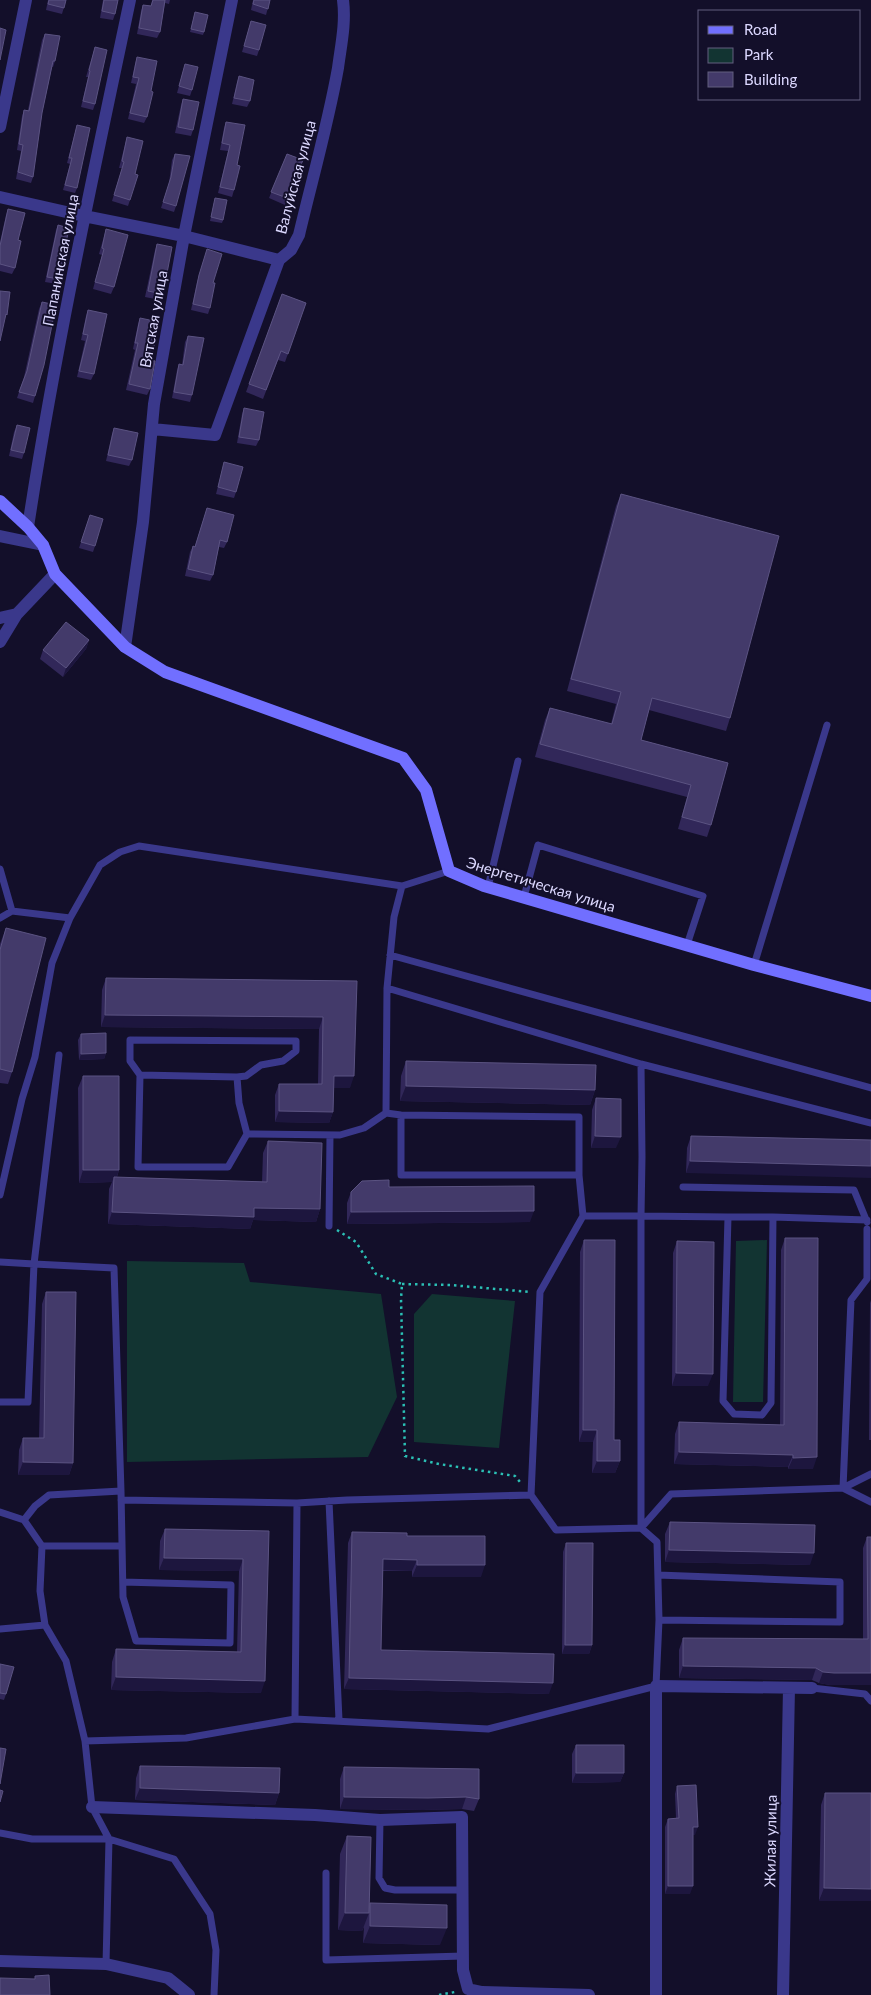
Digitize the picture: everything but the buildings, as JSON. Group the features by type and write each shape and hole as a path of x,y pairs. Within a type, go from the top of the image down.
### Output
{"street":[{"path":"0,127 26,0"},
{"name":"Папанинская улица","path":"28,527 42,435 84,216 130,0"},
{"name":"Вятская улица","path":"125,647 143,522 154,404 184,236 232,0"},
{"name":"Валуйская улица","path":"152,429 215,435 279,260 291,250 298,235 332,97 343,38 345,13 343,0"},
{"path":"0,197 184,236 279,260"},
{"path":"0,501 43,544 55,574 17,614 0,642"},
{"path":"0,536 43,544"},
{"name":"Энергетическая улица","path":"55,574 125,647 164,672 404,758 426,790 449,871 488,887 754,965 871,996"},
{"path":"0,618 17,614"},
{"path":"656,1995 656,1686 812,1688"},
{"name":"Жилая улица","path":"783,1995 789,1688"},
{"path":"92,1807 315,1815 380,1820 462,1817 463,1970 468,1988 482,1992 588,1995"},
{"path":"0,1961 106,1964 168,1978 188,1995"}],"lane":[{"path":"754,965 827,725"},
{"path":"488,887 518,760"},
{"path":"524,897 538,845 703,896 687,945"},
{"path":"0,1195 22,1099 35,1057 52,963 70,918 100,865 120,852 139,846 402,886 449,871"},
{"path":"0,869 12,911"},
{"path":"386,1113 387,988 394,917 402,886"},
{"path":"0,918 12,911 70,918"},
{"path":"390,955 871,1088"},
{"path":"387,988 641,1064 871,1123"},
{"path":"140,1075 246,1076 261,1065 283,1062 296,1051 296,1041 130,1040 130,1062 140,1075 138,1167 228,1167 247,1134 238,1103 237,1077"},
{"path":"0,1402 28,1402 34,1264 59,1055"},
{"path":"641,1064 641,1528"},
{"path":"85,1741 186,1738 295,1719 339,1720 436,1728 488,1729 656,1686 659,1620 657,1542 641,1528 556,1530 532,1495 540,1292 583,1216 579,1175 579,1117 401,1115 386,1113 364,1128 340,1135 247,1134"},
{"path":"401,1115 401,1175 579,1175"},
{"path":"329,1226 330,1135"},
{"path":"683,1187 854,1190 869,1229 867,1279 851,1300 842,1488"},
{"path":"583,1216 773,1217 867,1220"},
{"path":"728,1217 723,1401 734,1414 762,1415 771,1403 773,1217"},
{"path":"0,1262 114,1268 122,1491 121,1546 123,1597 136,1641 230,1643 231,1585 123,1582"},
{"path":"641,1528 671,1494 842,1488 871,1474"},
{"path":"842,1488 871,1502"},
{"path":"24,1520 35,1506 49,1495 122,1491"},
{"path":"122,1500 297,1502 532,1495"},
{"path":"329,1501 339,1720"},
{"path":"295,1719 297,1502"},
{"path":"0,1512 24,1520 42,1546 40,1591 45,1625 66,1661 85,1741 92,1807 109,1839 106,1964"},
{"path":"42,1546 121,1546"},
{"path":"658,1575 840,1582 840,1622 659,1620"},
{"path":"0,1629 45,1625"},
{"path":"812,1688 865,1694 871,1701"},
{"path":"380,1820 379,1878 384,1888 395,1890 462,1890"},
{"path":"0,1833 32,1838 109,1839 174,1859 210,1914 216,1950 214,1995"},
{"path":"326,1873 326,1960 463,1956"}],"path":[{"path":"329,1226 356,1242 376,1274 402,1284 450,1285 540,1292"},
{"path":"402,1284 404,1456 439,1464 515,1476 532,1495"}],"green space":[{"path":"767,1240 763,1402 733,1402 736,1241"},
{"path":"127,1261 244,1263 250,1282 381,1294 397,1397 368,1457 127,1462"},
{"path":"432,1294 515,1301 499,1448 414,1442 414,1314"}]}
